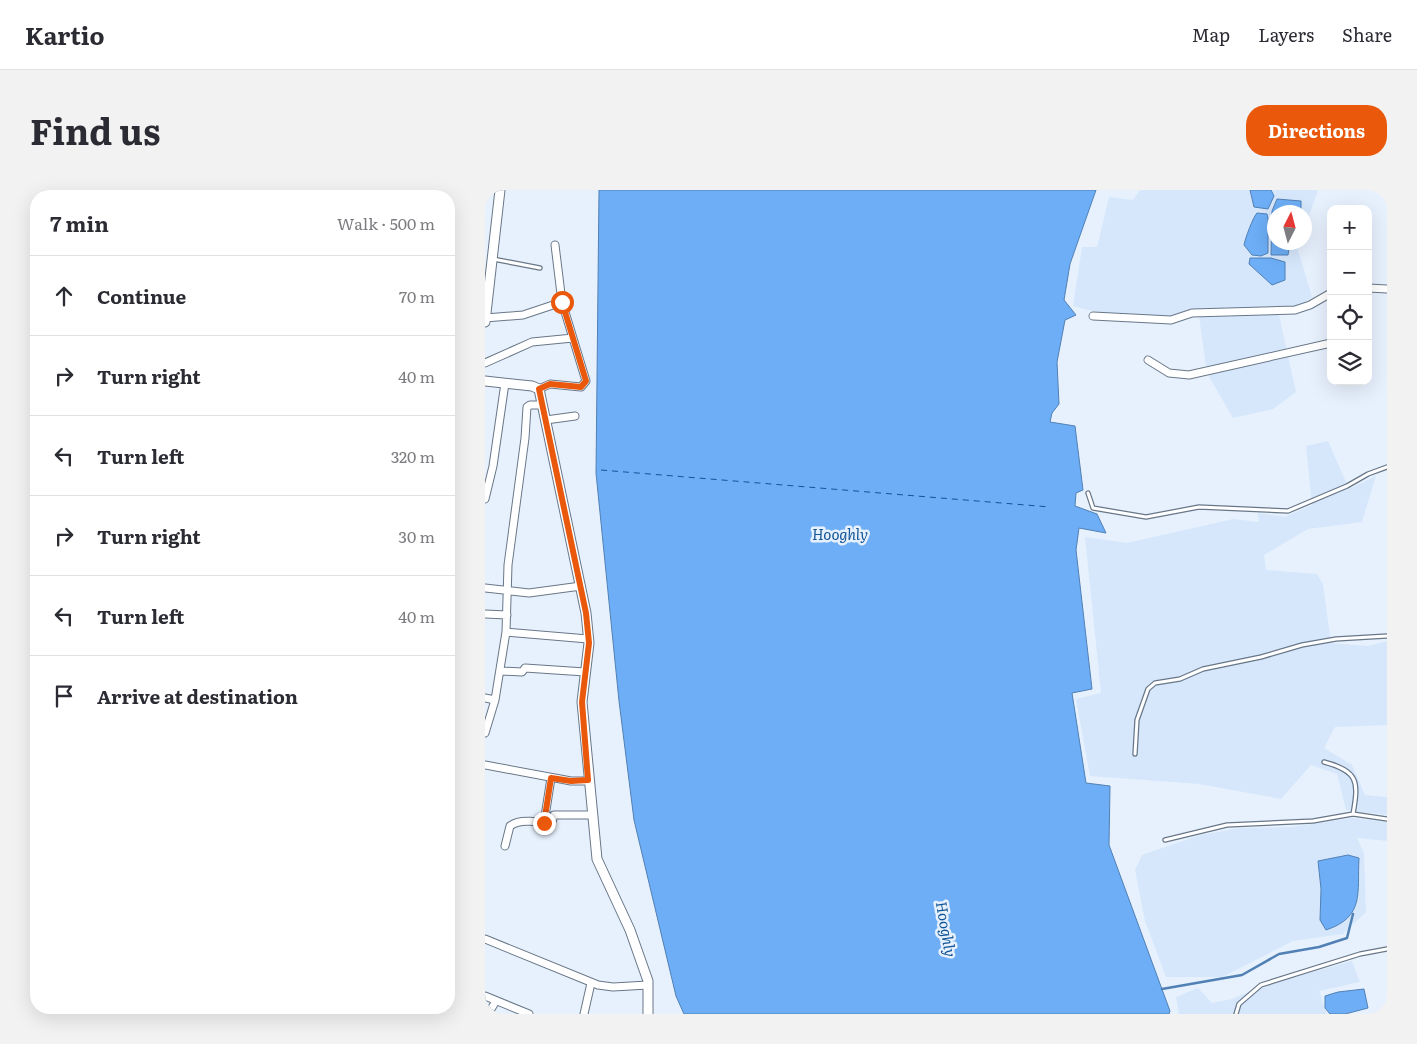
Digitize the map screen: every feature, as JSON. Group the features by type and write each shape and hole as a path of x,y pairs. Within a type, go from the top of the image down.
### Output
{"street":[{"path":"501,190 489,258 485,320 523,315 562,302"},
{"path":"485,381 532,386 539,389 550,384 577,387 585,385 586,377 562,302 555,245"},
{"path":"1372,288 1387,289"},
{"path":"1093,316 1171,320 1192,313 1295,310 1310,305 1328,295"},
{"path":"485,363 532,342 573,338"},
{"path":"1149,360 1169,372 1189,375 1327,344"},
{"path":"485,499 493,466 505,384"},
{"path":"539,389 581,586 588,639 582,702 591,815 597,859 630,930 648,985 648,1014"},
{"path":"485,733 495,700 507,632 509,557 520,481 527,407 530,405 542,405"},
{"path":"546,420 575,416"},
{"path":"485,588 529,594 581,586"},
{"path":"485,614 507,615"},
{"path":"507,632 588,639"},
{"path":"501,671 522,672 525,668 585,672"},
{"path":"485,698 495,700"},
{"path":"485,765 576,782 588,780"},
{"path":"544,823 551,778"},
{"path":"505,846 511,824 529,821 551,824 554,815 591,815"},
{"path":"485,939 591,983 613,988 648,985"},
{"path":"584,1014 591,983"},
{"path":"485,996 529,1014"},
{"path":"488,1014 496,1001"}],"lane":[{"path":"489,258 540,268"},
{"path":"1088,492 1093,508 1146,517 1199,507 1279,512 1288,511 1387,467"},
{"path":"1135,754 1137,720 1148,689 1155,683 1180,679 1203,669 1261,657 1302,645 1336,639 1387,636"},
{"path":"1324,762 1343,767 1354,777 1357,790 1353,814"},
{"path":"1165,840 1227,825 1313,821 1353,814 1387,819"},
{"path":"1236,1014 1239,1004 1261,985 1360,954 1387,949"}],"shaded area":[{"path":"1140,190 1318,190 1312,207 1312,205 1267,205 1267,250 1298,250 1312,297 1298,307 1277,306 1296,392 1273,409 1233,418 1207,373 1198,310 1168,317 1101,313 1073,306 1082,247 1097,247 1109,197 1133,200"},
{"path":"1328,441 1349,489 1376,476 1362,522 1308,529 1264,555 1266,570 1317,574 1323,584 1331,643 1368,646 1387,641 1387,725 1335,727 1324,748 1352,765 1365,795 1387,797 1387,815 1346,810 1337,774 1311,765 1281,799 1199,784 1090,776 1076,699 1101,693 1085,537 1127,543 1233,519 1259,522 1258,513 1285,517 1312,505 1306,446"},
{"path":"1352,818 1387,822 1387,841 1357,838 1364,853 1366,912 1343,934 1293,941 1222,977 1166,977 1145,921 1135,870 1142,855 1200,835 1241,828 1292,827"},
{"path":"1352,961 1360,982 1319,991 1327,1014 1179,1014 1176,997 1198,988 1212,1003 1232,999 1266,985"}],"water":[{"name":"Hooghly","path":"599,190 1096,190 1070,264 1064,300 1076,315 1065,320 1057,362 1059,404 1052,413 1050,422 1075,426 1083,490 1076,493 1075,506 1097,514 1106,533 1079,528 1076,550 1092,689 1072,693 1086,783 1110,786 1109,845 1170,1011 1169,1014 684,1014 676,996 634,820 619,701 596,473"},
{"path":"1250,190 1271,190 1274,196 1270,205 1267,205 1267,209 1254,207"},
{"path":"1277,199 1301,201 1301,205 1274,205"},
{"path":"1257,213 1267,214 1268,253 1261,256 1252,255 1244,245"},
{"path":"1271,250 1289,250 1288,255 1271,255"},
{"path":"1250,258 1271,258 1285,262 1285,280 1272,285 1249,264"},
{"path":"1348,855 1359,858 1356,902 1353,911 1347,918 1339,925 1326,930 1320,920 1321,889 1318,861"},
{"path":"1364,989 1368,1008 1345,1014 1330,1014 1325,1008 1325,996 1338,992"}],"waterway":[{"path":"1162,989 1242,975 1279,954 1319,947 1347,938 1353,914"}],"ferry route":[{"path":"601,470 1050,507"}],"route":[{"path":"544,823 551,778 581,782 588,780 582,702 589,643 586,613 539,389 550,384 577,387 585,385 586,377 562,302"}]}
